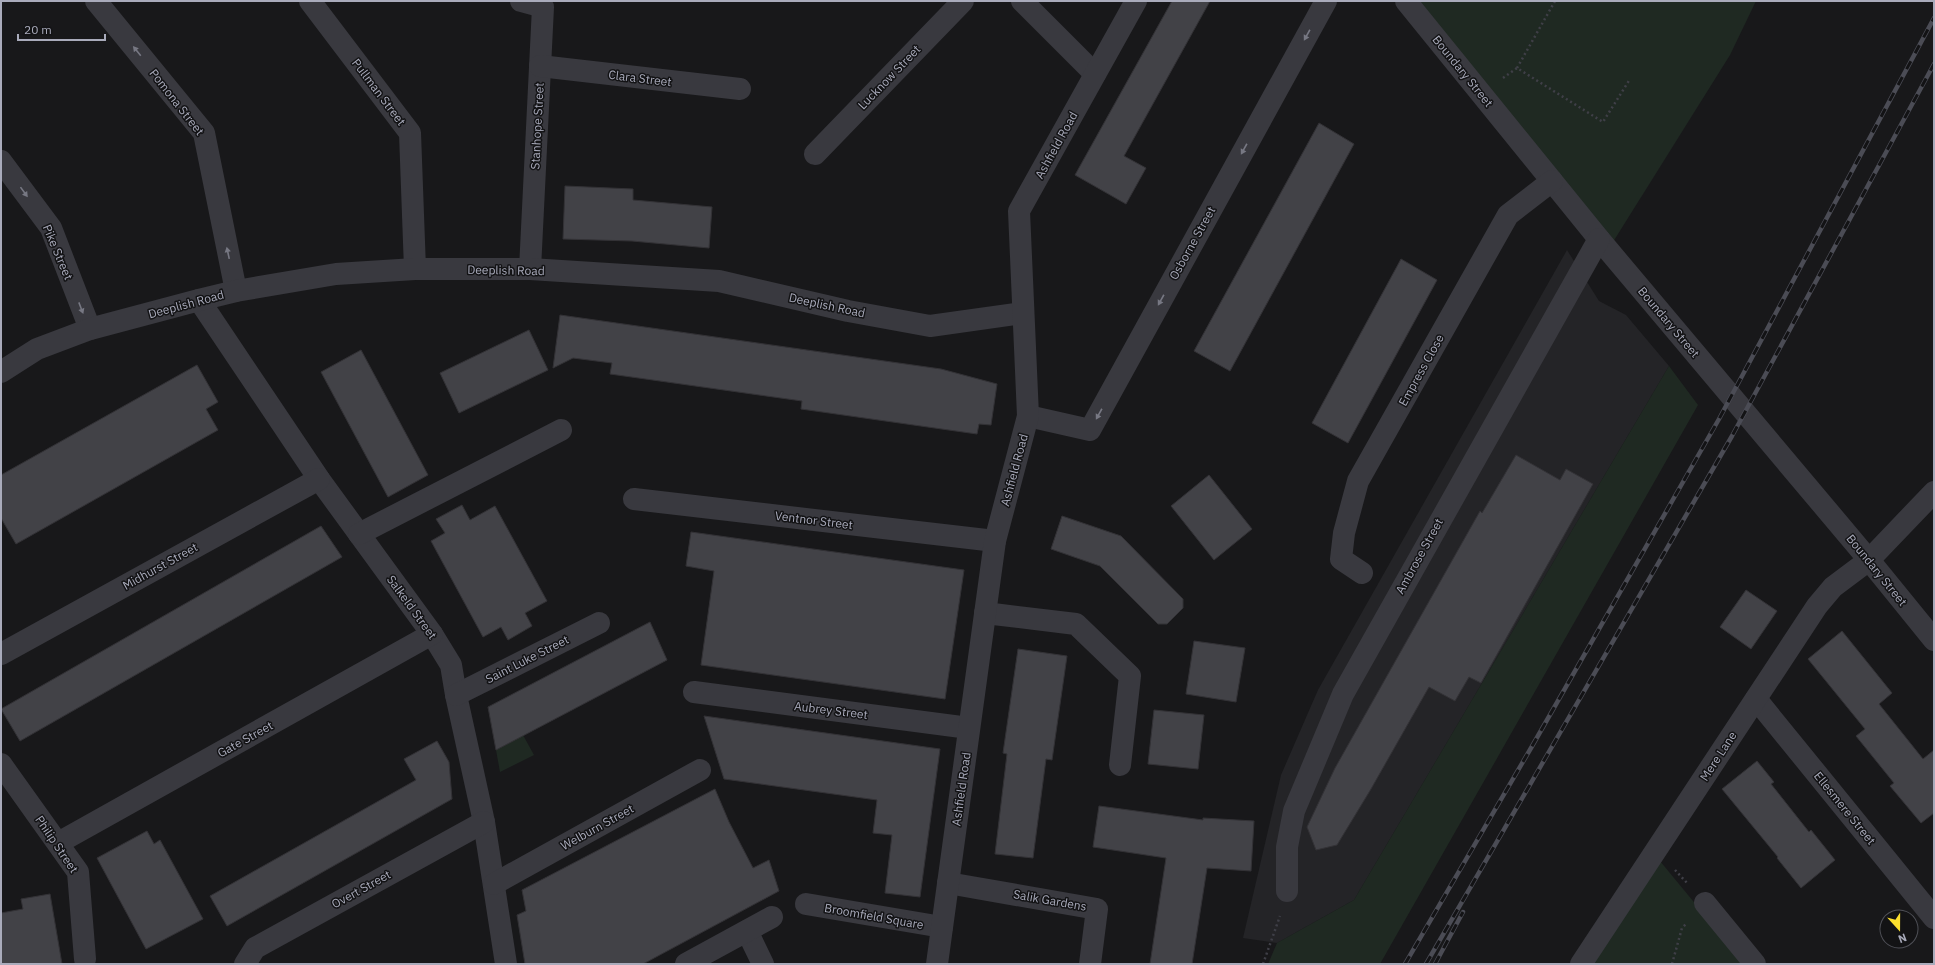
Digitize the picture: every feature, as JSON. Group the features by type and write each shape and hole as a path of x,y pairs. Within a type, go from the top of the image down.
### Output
{"street":[{"name":"Pomona Street","path":"96,1 204,133 236,291"},
{"name":"Pullman Street","path":"310,1 410,133 415,269"},
{"name":"Stanhope Street","path":"521,1 543,7 530,269"},
{"name":"Lucknow Street","path":"815,154 963,1"},
{"path":"1022,1 1095,74"},
{"name":"Ashfield Road","path":"936,964 994,541 1028,416 1022,312 1019,212 1136,1"},
{"name":"Osborne Street","path":"1028,416 1090,430 1326,1"},
{"name":"Boundary Street","path":"1406,1 1599,239 1869,560 1934,640"},
{"name":"Clara Street","path":"540,66 740,89"},
{"name":"Pike Street","path":"1,160 51,228 90,330"},
{"name":"Empress Close","path":"1362,573 1341,559 1344,533 1358,481 1508,215 1552,181"},
{"name":"Ambrose Street","path":"1287,891 1287,847 1294,811 1343,694 1599,239"},
{"name":"Deeplish Road","path":"1,372 37,350 90,330 199,300 236,291 336,274 415,269 530,269 719,281 848,311 930,326 1022,312"},
{"name":"Salkeld Street","path":"199,300 319,479 432,634 451,665 456,695 484,822 506,964"},
{"path":"359,534 562,430"},
{"name":"Midhurst Street","path":"1,654 319,479"},
{"name":"Mere Lane","path":"1581,964 1817,606 1833,588 1869,560 1934,492"},
{"name":"Ventnor Street","path":"634,499 994,541"},
{"path":"985,613 1076,624 1130,676 1120,765"},
{"name":"Saint Luke Street","path":"456,695 599,623"},
{"name":"Gate Street","path":"58,843 432,634"},
{"name":"Aubrey Street","path":"694,692 969,728"},
{"name":"Ellesmere Street","path":"1756,699 1934,918"},
{"name":"Philip Street","path":"1,764 78,872 85,959"},
{"name":"Welburn Street","path":"494,884 700,770"},
{"name":"Overt Street","path":"245,964 255,948 484,822"},
{"name":"Salik Gardens","path":"948,883 1097,909 1090,964"},
{"path":"1705,903 1755,964"},
{"name":"Broomfield Square","path":"806,904 942,927"},
{"path":"686,964 772,917"},
{"path":"746,930 763,964"}],"path":[{"path":"1482,94 1517,68 1555,1"},
{"path":"1517,68 1603,122 1630,79"},
{"path":"1657,848 1705,903 1682,928 1672,964"},
{"path":"1263,964 1271,944 1287,891"}],"shaded area":[{"path":"1415,1 1756,1 1730,55 1613,242"},
{"path":"1567,250 1599,301 1626,315 1669,366 1354,900 1277,943 1243,938 1281,775 1318,690"},
{"path":"1669,366 1698,405 1380,964 1268,964 1277,943 1354,900"},
{"path":"523,735 534,755 500,772 496,750"},
{"path":"1655,855 1745,964 1586,964"}],"building":[{"path":"1172,1 1210,1 1124,156 1146,168 1126,204 1075,175"},
{"path":"1319,123 1354,144 1230,371 1194,351"},
{"path":"565,186 633,189 633,200 712,207 709,248 632,241 563,239"},
{"path":"1401,259 1437,280 1348,443 1312,423"},
{"path":"560,315 941,369 997,384 991,425 979,424 977,434 801,409 802,401 610,374 612,363 573,358 553,368"},
{"path":"529,330 548,370 459,413 440,373"},
{"path":"361,350 428,475 388,497 321,372"},
{"path":"197,365 218,402 206,409 218,430 16,544 1,518 1,475"},
{"path":"1516,455 1560,480 1566,469 1593,484 1481,683 1469,677 1455,701 1429,687 1371,789 1337,845 1316,850 1307,827 1335,768 1480,511 1482,513"},
{"path":"1209,475 1252,529 1214,560 1171,506"},
{"path":"462,505 470,520 495,506 547,601 525,613 532,626 508,640 501,627 483,637 431,541 445,533 436,519"},
{"path":"1062,516 1121,536 1183,599 1183,608 1167,624 1158,624 1100,566 1051,549"},
{"path":"321,526 342,557 20,741 1,709"},
{"path":"691,532 964,570 945,699 701,665 714,571 686,566"},
{"path":"1746,590 1777,611 1751,649 1720,627"},
{"path":"650,622 667,660 496,750 488,707"},
{"path":"1842,631 1892,693 1879,704 1923,759 1934,750 1934,813 1921,823 1890,786 1894,783 1856,736 1865,729 1808,659"},
{"path":"1194,641 1245,648 1236,702 1186,694"},
{"path":"1018,649 1067,656 1052,760 1046,759 1033,858 995,854 1007,754 1003,753"},
{"path":"1154,710 1204,715 1198,769 1148,764"},
{"path":"704,716 940,749 920,897 885,893 892,835 873,833 877,800 724,779"},
{"path":"437,741 449,762 452,799 227,926 210,896 416,780 404,759"},
{"path":"1757,761 1774,782 1771,784 1809,832 1811,830 1835,860 1801,888 1777,858 1778,857 1722,789"},
{"path":"715,789 729,822 753,868 769,860 779,891 643,964 525,964 517,915 526,911 522,890"},
{"path":"1099,806 1203,820 1203,818 1254,821 1251,871 1207,868 1192,964 1150,964 1166,858 1093,847"},
{"path":"147,831 154,844 160,840 203,919 146,949 97,858"},
{"path":"50,894 62,964 1,964 1,913 23,909 21,899"}],"railway":[{"path":"1405,964 1531,748 1719,419 1934,18"},
{"path":"1426,964 1732,436 1934,64"},
{"path":"1435,964 1463,912"}]}
